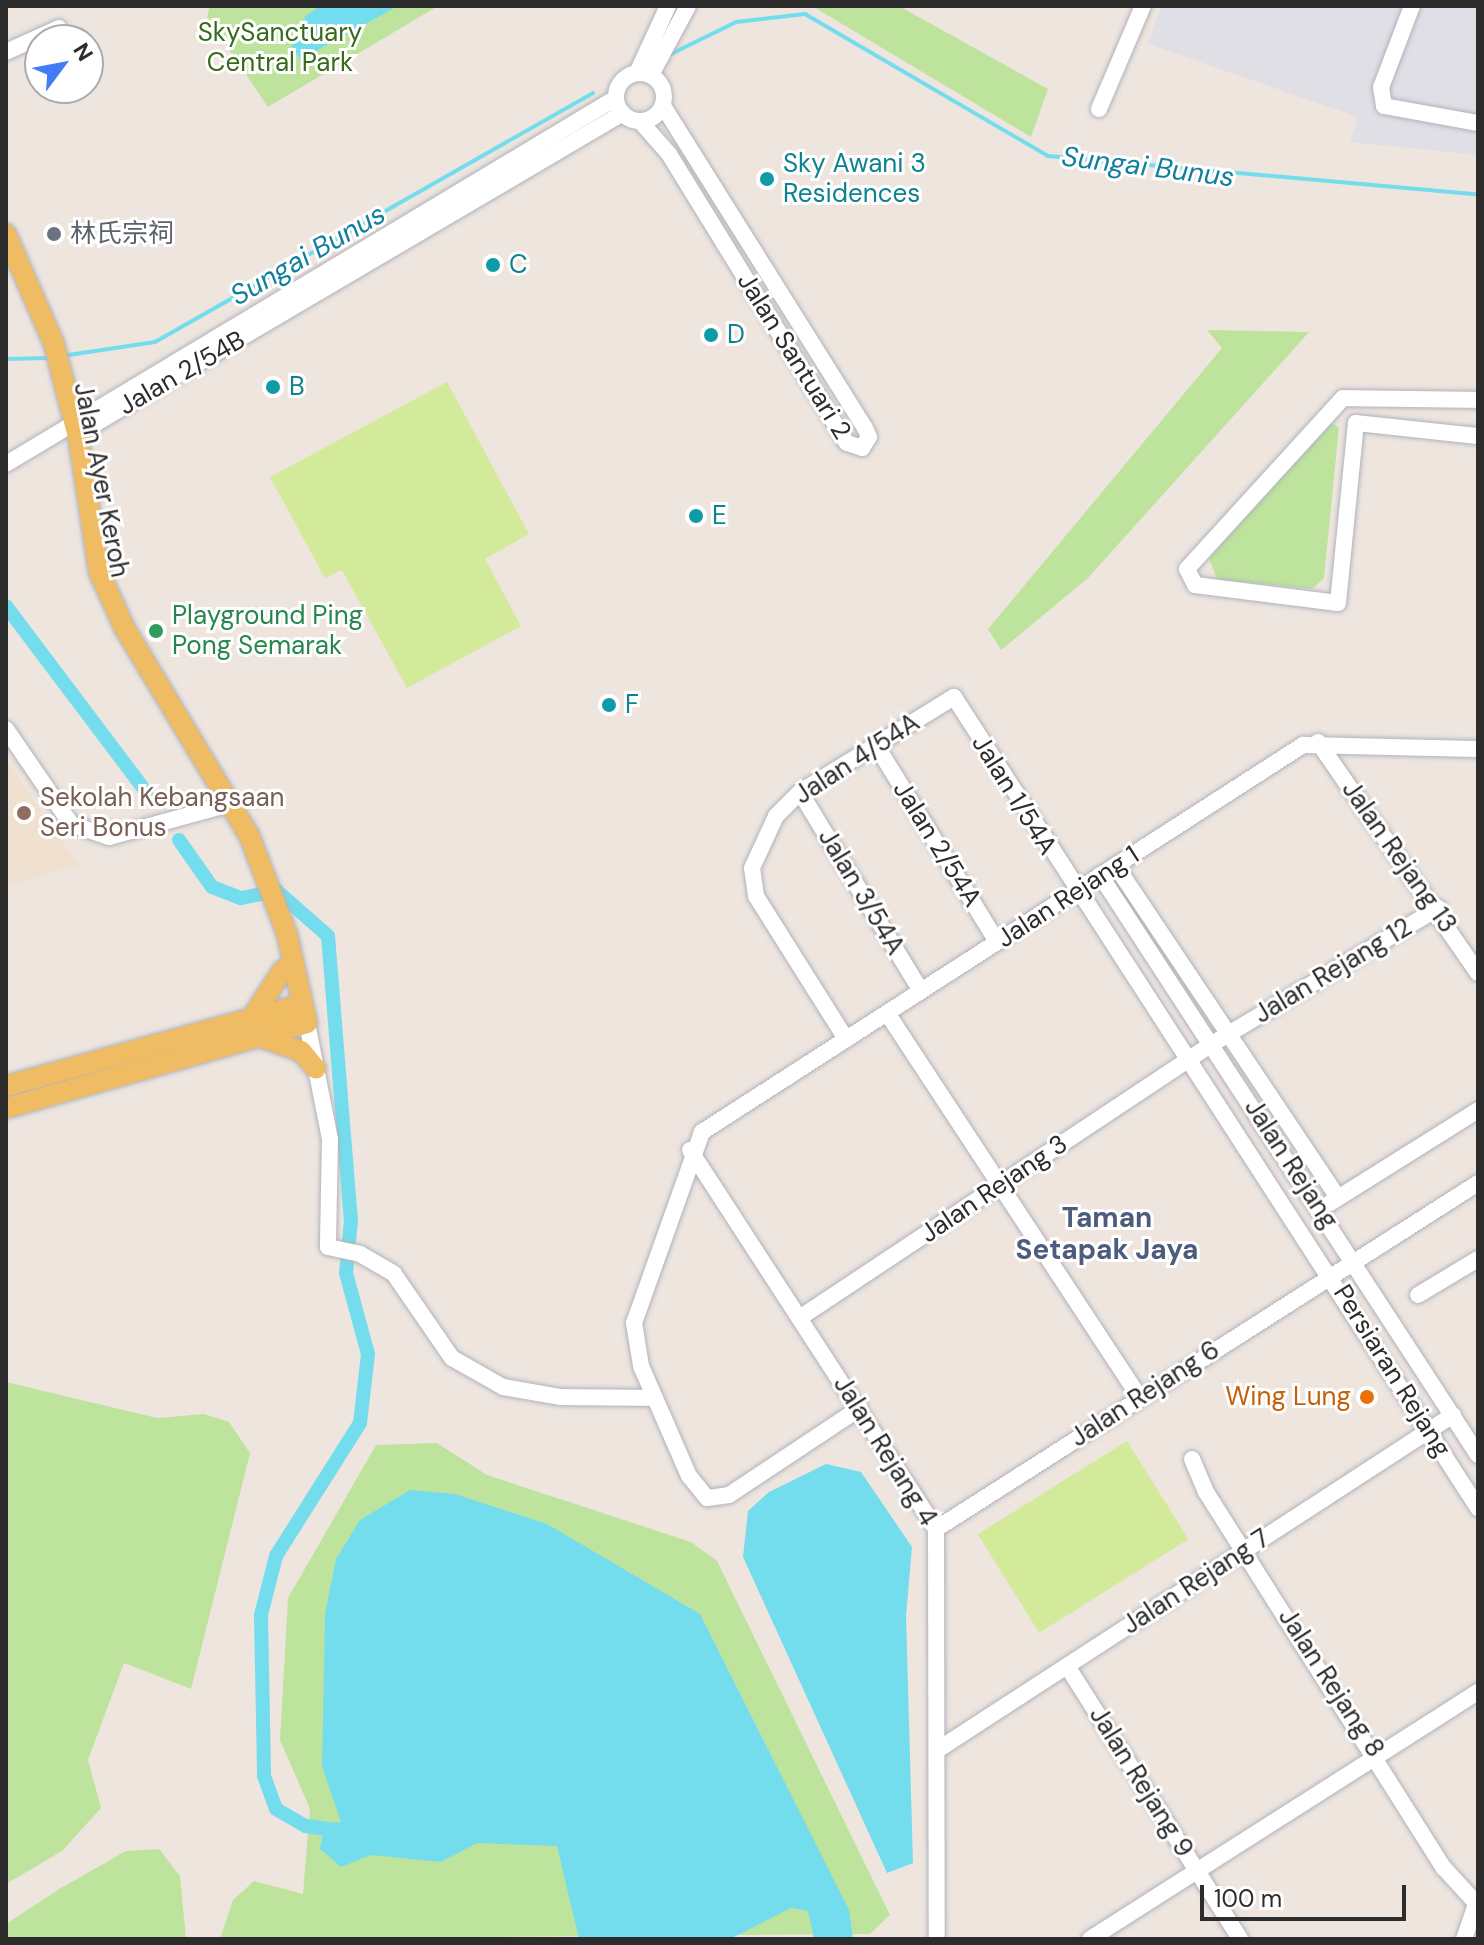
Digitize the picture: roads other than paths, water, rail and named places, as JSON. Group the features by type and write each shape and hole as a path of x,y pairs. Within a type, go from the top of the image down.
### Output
{"main road":[{"name":"Jalan Ayer Keroh","path":"6,234 42,317 50,344 71,426 99,572 154,681 228,805 267,892 300,1019"},
{"name":"Jalan Ayer Keroh","path":"267,892 283,970 300,1019"},
{"path":"254,1028 283,970"},
{"path":"6,1086 300,1019"},
{"path":"6,1108 254,1028 301,1051 316,1069"}],"street":[{"path":"644,74 668,6"},
{"path":"644,74 664,92 663,106 640,121 620,106 623,81 644,74 660,57 688,6"},
{"path":"1099,109 1143,6"},
{"path":"1412,6 1381,87 1384,106 1396,114 1478,123"},
{"name":"Jalan 2/54B","path":"6,464 620,106"},
{"name":"Jalan Santuari 2","path":"640,121 669,154 847,443 862,448 869,437 865,428 663,106"},
{"path":"1343,398 1356,423 1338,603 1195,585 1187,569 1343,398 1478,400"},
{"path":"1356,423 1478,436"},
{"name":"Jalan 4/54A","path":"846,1039 751,883 770,826 800,792 954,697"},
{"name":"Jalan 1/54A","path":"954,697 1074,892 1188,1060"},
{"path":"6,729 71,824 109,837 228,805"},
{"name":"Jalan Rejang 1","path":"690,1150 702,1132 1303,745 1318,742 1478,749"},
{"name":"Jalan Rejang 13","path":"1318,742 1438,908 1478,973"},
{"name":"Jalan 2/54A","path":"876,745 997,942"},
{"name":"Jalan 3/54A","path":"800,792 921,991"},
{"path":"1116,866 1338,1198"},
{"name":"Jalan Rejang","path":"1100,875 1478,1455"},
{"name":"Jalan Rejang 12","path":"1212,1044 1438,908"},
{"path":"887,1013 1139,1397"},
{"name":"Jalan Ayer Keroh","path":"300,1019 316,1069 330,1139 325,1244 335,1250 360,1254 394,1274 452,1358 503,1387 561,1397 619,1395"},
{"name":"Jalan Rejang 3","path":"801,1317 1212,1044"},
{"name":"Persiaran Rejang","path":"1188,1060 1332,1275 1478,1508"},
{"path":"1320,1209 1478,1110"},
{"path":"690,1150 634,1323 641,1366 689,1476 707,1498 729,1495 860,1408"},
{"name":"Jalan Rejang 4","path":"690,1150 936,1529 939,1749 937,1939"},
{"name":"Jalan Rejang 6","path":"936,1529 1478,1183"},
{"path":"1418,1295 1478,1259"},
{"path":"619,1395 641,1366"},
{"path":"619,1395 655,1398"},
{"name":"Jalan Rejang 7","path":"939,1749 1453,1415"},
{"name":"Jalan Rejang 8","path":"1192,1459 1244,1550 1377,1752 1444,1868 1477,1900"},
{"name":"Jalan Rejang 9","path":"1067,1666 1240,1939"},
{"path":"1090,1939 1377,1752 1478,1692"},
{"path":"1464,1939 1477,1900"}],"water":[{"path":"320,6 398,6 300,60 291,44 308,27 304,17"},
{"path":"826,1464 861,1472 912,1547 906,1616 913,1863 887,1873 743,1557 748,1511 769,1492"},
{"path":"410,1490 455,1494 547,1524 700,1614 849,1910 853,1939 814,1939 808,1911 791,1908 730,1939 579,1939 557,1846 477,1843 441,1862 371,1855 341,1867 320,1849 325,1823 341,1822 322,1766 325,1614 336,1559 360,1520"}],"waterway":[{"name":"Sungai Bunus","path":"671,54 736,22 805,14 1048,156 1478,194"},
{"name":"Sungai Bunus","path":"62,356 155,342 593,93"},
{"name":"Sungai Bunus","path":"6,359 49,358"},
{"path":"6,606 152,800"},
{"path":"179,840 212,887 241,898 277,891 328,936 351,1220 346,1273 368,1354 360,1423 276,1556 261,1615 264,1776 276,1809 306,1826 340,1831"}],"place":[{"name":"Sky Awani 3 Residences","path":"767,179"},
{"name":"林氏宗祠","path":"54,234"},
{"name":"C","path":"493,265"},
{"name":"D","path":"711,335"},
{"name":"B","path":"273,387"},
{"name":"E","path":"696,516"},
{"name":"Playground Ping Pong Semarak","path":"156,631"},
{"name":"F","path":"609,705"},
{"name":"Sekolah Kebangsaan Seri Bonus","path":"24,813"},
{"name":"Wing Lung","path":"1367,1397"}],"district":[{"name":"Taman Setapak Jaya","path":"1107,1234"}],"park label":[{"name":"SkySanctuary Central Park","path":"280,48"}]}
